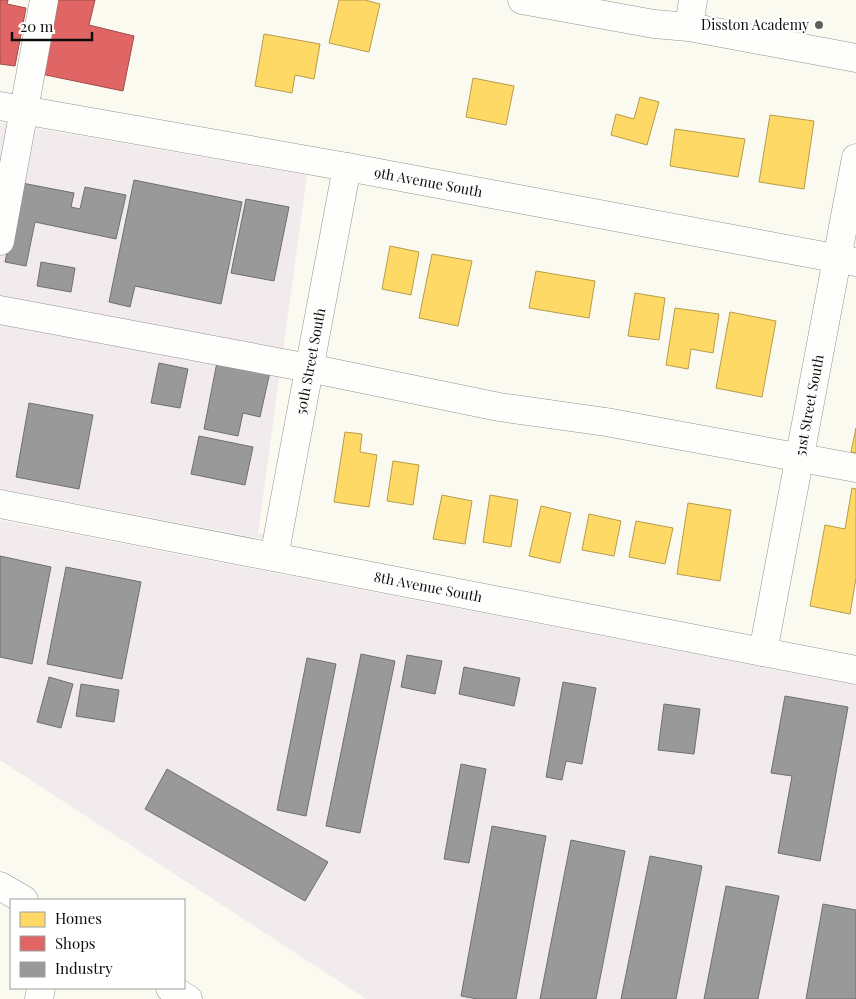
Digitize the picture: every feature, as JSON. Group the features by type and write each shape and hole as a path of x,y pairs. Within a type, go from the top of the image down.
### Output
{"street":[{"path":"0,241 12,108 44,0"},
{"path":"522,0 654,24 689,27 856,58"},
{"path":"689,27 693,0"},
{"name":"9th Avenue South","path":"12,108 348,166 847,260"},
{"name":"51st Street South","path":"763,652 800,457 847,260 856,158"},
{"name":"50th Street South","path":"274,557 348,166"},
{"path":"0,310 309,368 499,407 606,422 856,468"},
{"name":"8th Avenue South","path":"0,504 856,670"},
{"path":"0,886 22,899"},
{"path":"170,989 188,999"}],"shaded area":[{"path":"0,122 307,175 258,533 264,535 263,539 0,489"},
{"path":"0,520 856,685 856,999 366,999 0,760"}],"building: Homes":[{"path":"339,0 365,0 380,4 369,52 329,43"},
{"path":"264,34 320,44 314,79 295,75 292,93 255,86"},
{"path":"473,78 514,86 506,125 466,117"},
{"path":"640,97 659,102 647,145 611,135 616,114 634,119"},
{"path":"770,115 814,121 804,189 759,182"},
{"path":"675,129 745,139 738,177 670,166"},
{"path":"390,246 419,252 411,295 382,289"},
{"path":"432,254 472,261 458,326 419,318"},
{"path":"536,271 595,281 589,318 529,308"},
{"path":"635,293 665,298 659,340 628,336"},
{"path":"675,308 719,314 713,353 691,349 688,369 666,365"},
{"path":"730,312 776,321 762,397 716,388"},
{"path":"856,428 856,453 851,452"},
{"path":"345,432 362,434 360,452 377,455 369,507 334,502"},
{"path":"393,461 419,465 413,505 387,501"},
{"path":"852,488 856,489 856,578 850,614 810,606 825,525 845,529"},
{"path":"442,495 472,501 465,544 433,539"},
{"path":"490,495 518,500 511,547 483,542"},
{"path":"688,503 731,510 720,581 677,574"},
{"path":"541,506 571,513 560,563 529,556"},
{"path":"589,514 621,521 614,556 582,550"},
{"path":"636,521 673,528 665,564 629,557"}],"building: Shops":[{"path":"0,0 8,0 7,4 26,8 15,66 0,64"},
{"path":"56,0 95,0 89,25 134,36 123,91 41,74"}],"building: Industry":[{"path":"134,180 242,202 221,304 135,286 130,307 109,302"},
{"path":"22,183 74,193 71,207 80,209 85,187 126,195 116,239 35,222 26,266 5,262"},
{"path":"246,199 289,207 274,281 231,273"},
{"path":"41,262 75,268 71,292 37,286"},
{"path":"217,362 270,372 260,417 243,413 238,436 204,429"},
{"path":"159,363 188,369 180,408 151,403"},
{"path":"29,403 93,415 79,489 16,477"},
{"path":"199,436 253,447 245,485 191,474"},
{"path":"0,556 51,567 32,664 0,657"},
{"path":"66,567 141,582 122,679 47,664"},
{"path":"361,654 395,661 360,833 326,826"},
{"path":"407,655 442,661 435,694 401,687"},
{"path":"307,658 336,664 306,816 277,810"},
{"path":"464,667 520,678 514,706 459,694"},
{"path":"49,677 73,684 61,728 37,722"},
{"path":"563,682 596,688 582,764 566,761 562,780 546,777"},
{"path":"81,684 119,690 114,722 76,716"},
{"path":"785,696 848,707 820,861 778,853 792,776 771,773"},
{"path":"664,704 700,709 694,754 658,750"},
{"path":"461,764 486,769 469,863 444,859"},
{"path":"167,769 328,862 305,901 145,809"},
{"path":"492,826 546,836 516,999 477,999 461,996"},
{"path":"571,840 625,851 596,999 540,999"},
{"path":"650,856 702,866 676,999 621,999"},
{"path":"726,886 779,896 758,999 704,999"},
{"path":"823,904 856,910 856,999 806,999"}],"place":[{"name":"Disston Academy","path":"819,25"}]}
